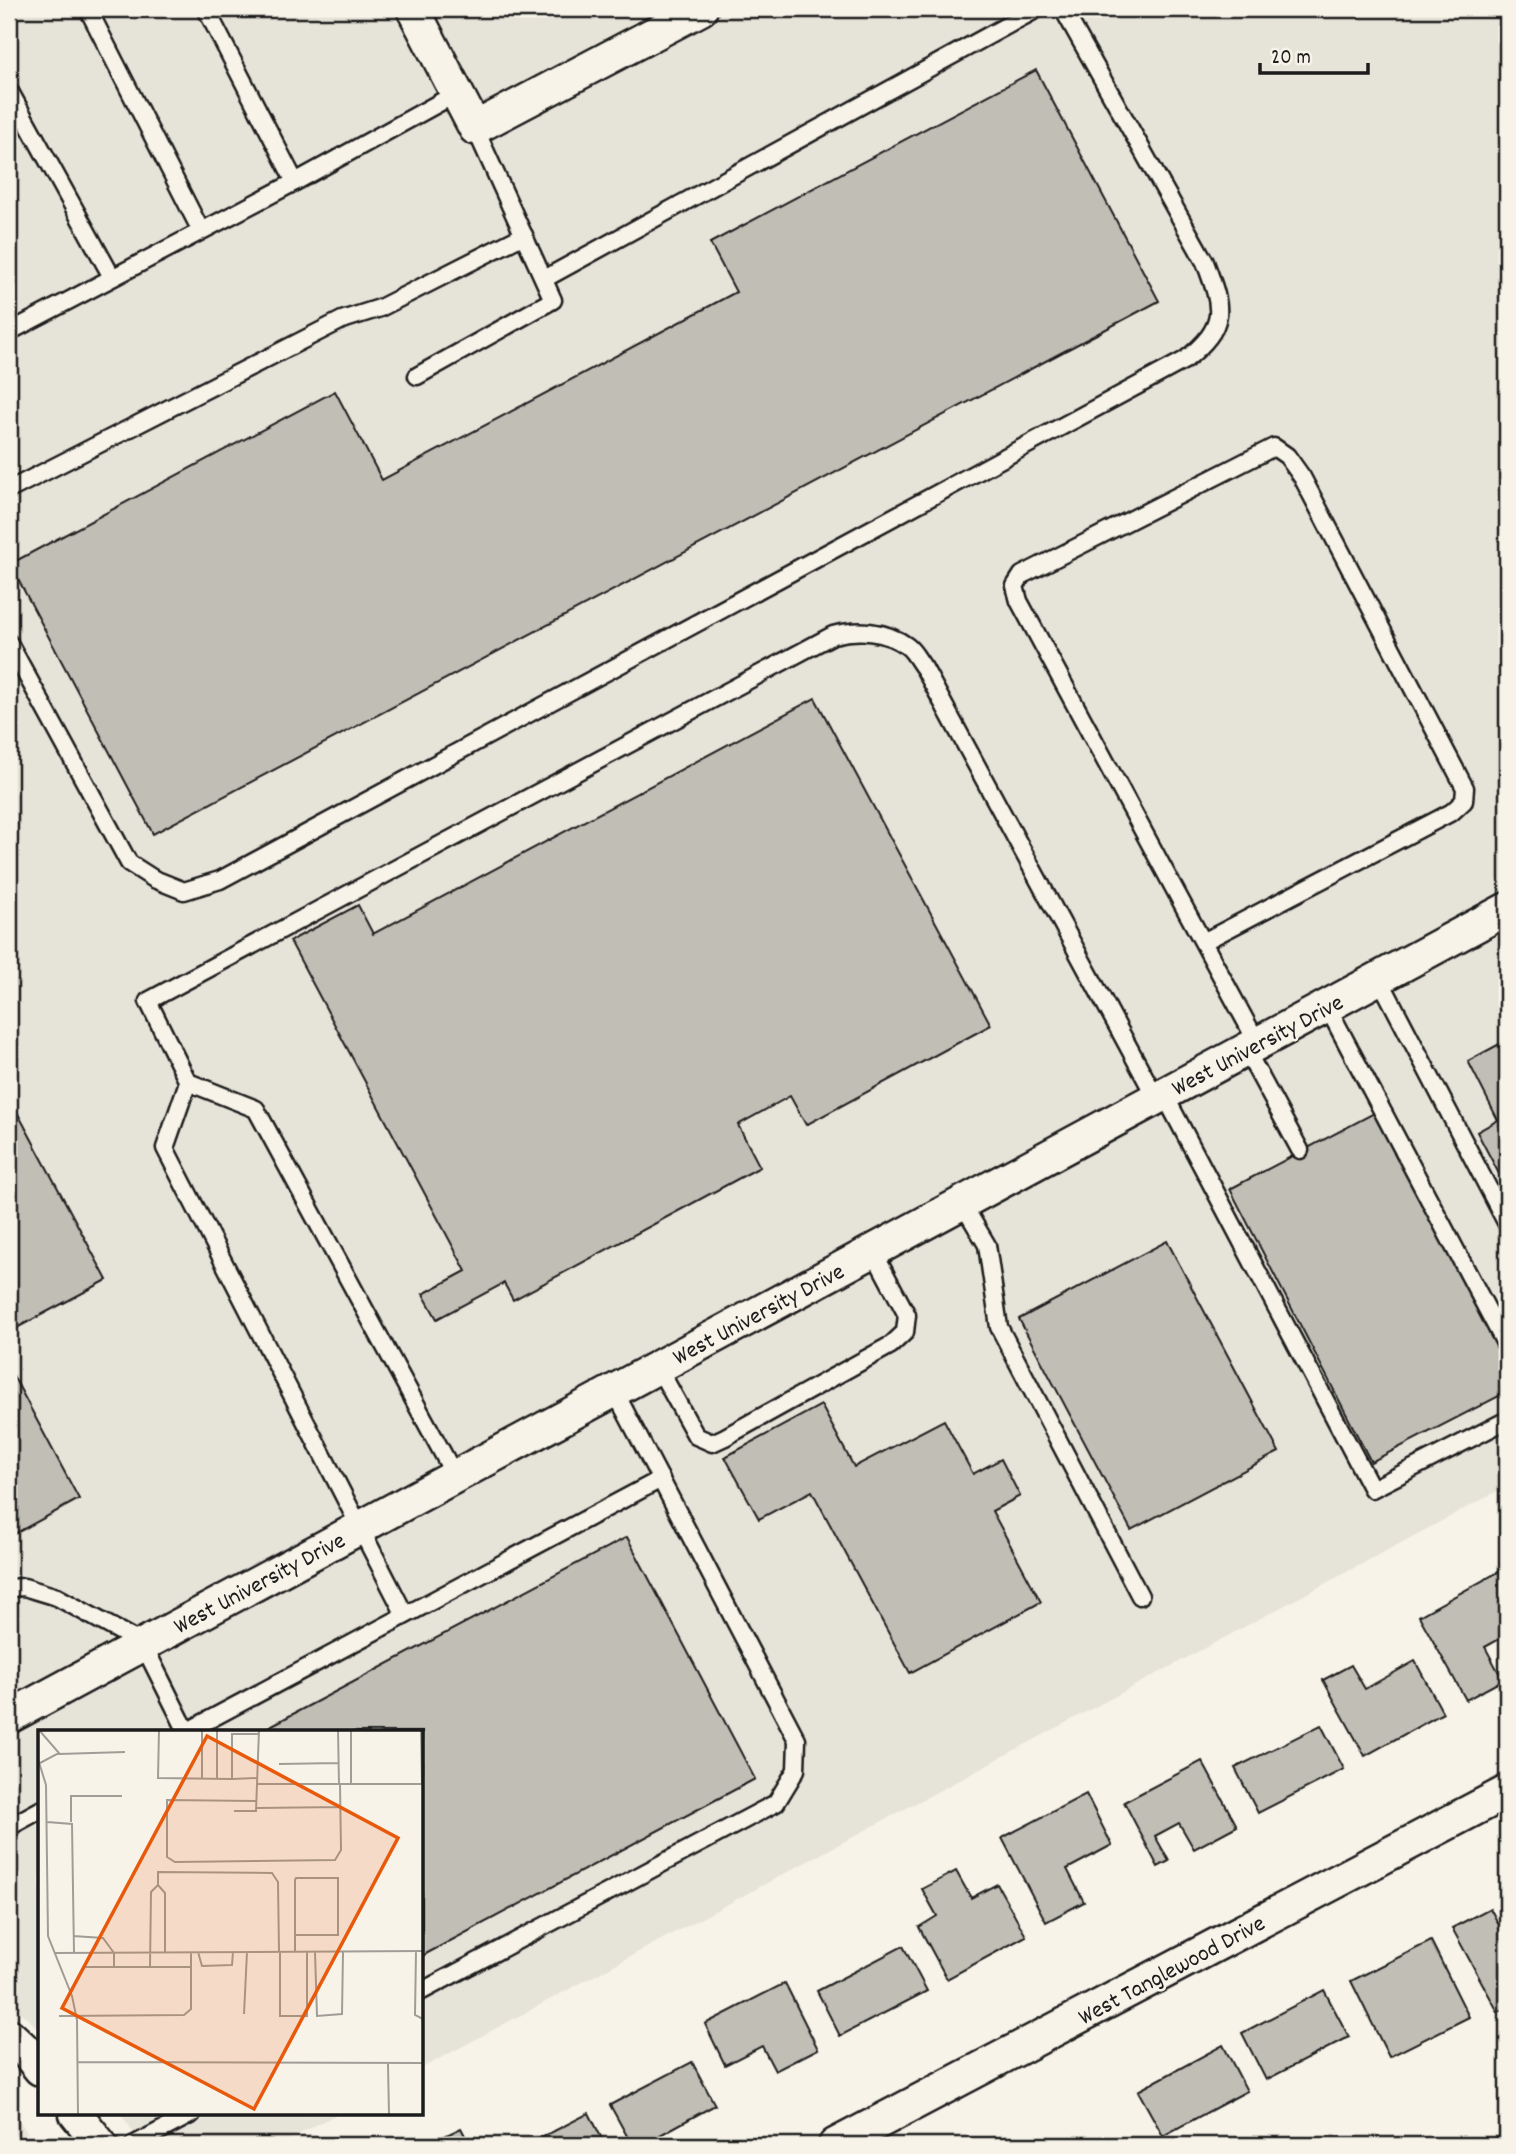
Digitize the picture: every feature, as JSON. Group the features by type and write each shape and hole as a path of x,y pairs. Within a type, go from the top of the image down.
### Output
{"street":[{"path":"413,9 475,128 701,9"},
{"name":"West University Drive","path":"9,1717 1507,909"},
{"name":"West Tanglewood Drive","path":"835,2145 1507,1792"},
{"path":"9,2035 38,2067"},
{"path":"78,2116 100,2145"}],"lane":[{"path":"88,9 201,231"},
{"path":"206,9 295,182"},
{"path":"544,279 1037,9"},
{"path":"9,643 129,863 154,879 184,891 220,880 1185,360 1203,346 1218,322 1217,293 1205,261 1063,9"},
{"path":"9,90 112,277"},
{"path":"9,332 295,182 457,93"},
{"path":"417,376 553,300 475,128"},
{"path":"9,489 342,320 380,309 524,235"},
{"path":"1203,942 1452,812 1464,800 1465,788 1302,477 1287,456 1274,447 1022,575 1015,586 1019,601 1203,942 1300,1150"},
{"path":"454,1476 256,1110 188,1082 148,1001 833,635 853,630 881,634 908,647 924,668 1160,1096 1372,1489 1507,1420"},
{"path":"1379,978 1507,1224"},
{"path":"1327,1006 1507,1347"},
{"path":"188,1082 165,1148 405,1615"},
{"path":"962,1203 987,1245 999,1327 1140,1596"},
{"path":"658,1367 696,1436 712,1443 725,1437 891,1345 905,1332 906,1315 873,1251"},
{"path":"424,1991 776,1803 796,1770 797,1740 614,1390"},
{"path":"191,1730 661,1479"},
{"path":"9,1588 24,1587 57,1597 143,1644 186,1730"},
{"path":"9,1827 38,1811"},
{"path":"132,2145 188,2116"}],"shaded area":[{"path":"9,9 1507,9 1507,1486 424,2067 424,1730 38,1730 38,2028 9,2002"},
{"path":"9,2106 36,2145 9,2145"},
{"path":"122,2116 333,2116 278,2145 142,2145"}],"building":[{"path":"1036,70 1159,301 153,834 10,564 335,391 382,480 736,292 710,243"},
{"path":"815,698 991,1025 806,1125 790,1096 738,1125 760,1167 513,1300 504,1283 437,1319 423,1294 466,1271 290,941 358,905 373,934"},
{"path":"1507,1040 1507,1189 1477,1132 1498,1120 1468,1061"},
{"path":"9,1097 107,1280 9,1332"},
{"path":"1376,1112 1507,1364 1507,1392 1371,1462 1230,1189"},
{"path":"1167,1241 1279,1452 1131,1530 1019,1319"},
{"path":"9,1368 79,1499 9,1537"},
{"path":"821,1405 854,1467 944,1420 973,1474 1001,1459 1020,1496 992,1511 1041,1602 910,1673 812,1491 759,1519 725,1457"},
{"path":"627,1537 755,1779 424,1955 424,1730 263,1730"},
{"path":"1502,1570 1507,1580 1507,1635 1485,1647 1503,1680 1466,1700 1419,1616"},
{"path":"1415,1661 1443,1713 1365,1756 1323,1680 1351,1665 1365,1689"},
{"path":"1321,1725 1344,1769 1258,1813 1235,1768"},
{"path":"1202,1761 1237,1826 1194,1849 1179,1823 1155,1836 1169,1861 1158,1867 1124,1802"},
{"path":"1086,1794 1112,1845 1067,1869 1084,1902 1046,1922 1002,1838"},
{"path":"956,1871 971,1898 997,1884 1026,1936 947,1979 919,1927 937,1916 922,1889"},
{"path":"1490,1908 1507,1940 1507,2007 1498,2012 1452,1928"},
{"path":"1431,1941 1469,2017 1389,2057 1351,1981"},
{"path":"903,1946 927,1991 840,2036 817,1991"},
{"path":"785,1983 818,2049 775,2071 762,2046 725,2065 705,2024"},
{"path":"1324,1990 1349,2037 1266,2080 1242,2033"},
{"path":"1223,2045 1247,2091 1163,2136 1138,2091"},
{"path":"692,2062 715,2105 642,2145 632,2145 610,2105"},
{"path":"589,2113 605,2145 527,2145"},
{"path":"461,2128 470,2145 426,2145"}]}
